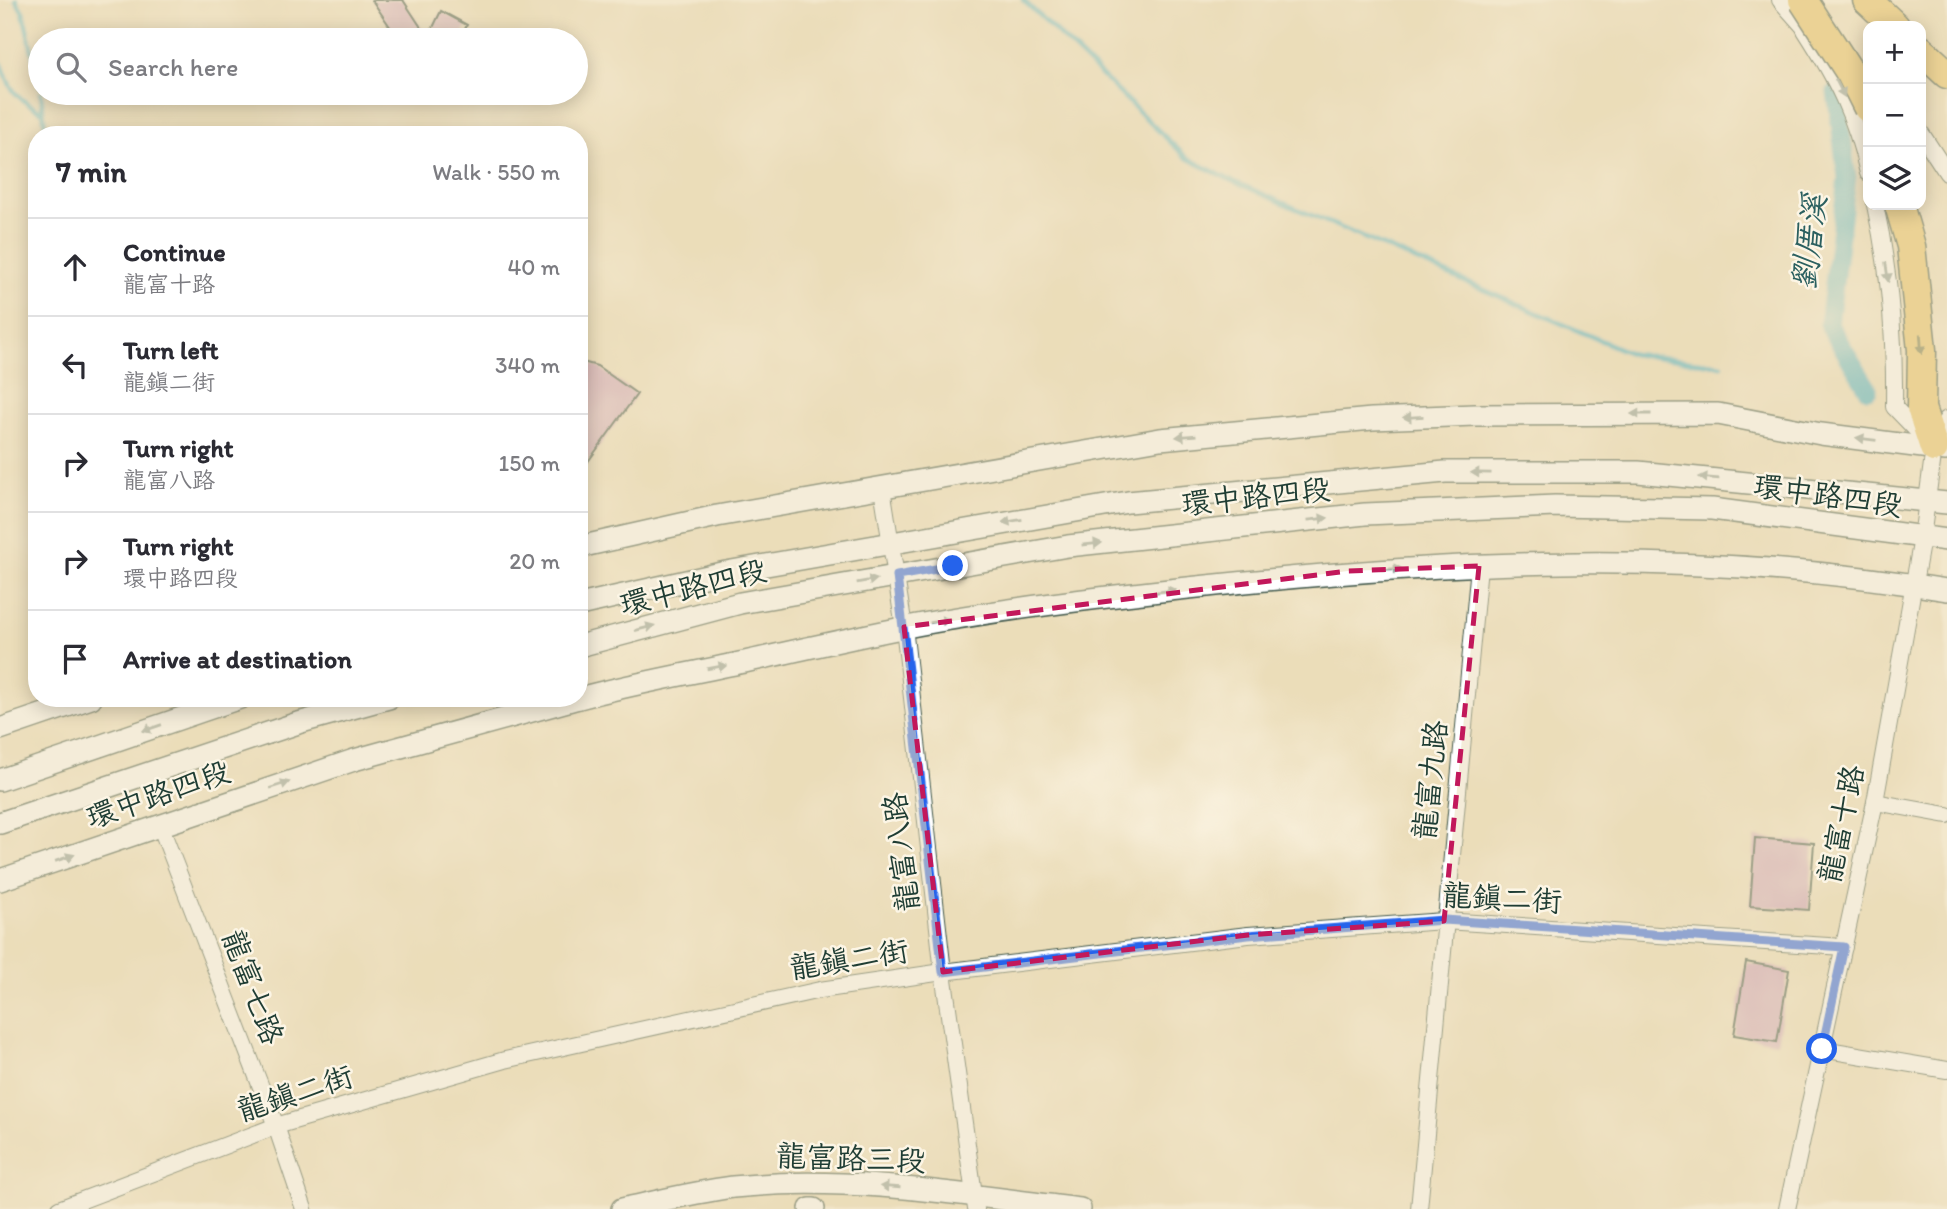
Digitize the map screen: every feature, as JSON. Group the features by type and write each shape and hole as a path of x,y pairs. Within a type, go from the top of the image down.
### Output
{"highway":[{"path":"1803,0 1851,74 1863,98"},
{"path":"1867,0 1890,21"},
{"path":"1926,55 1947,74"},
{"path":"1900,210 1911,246 1922,350 1921,408 1943,443"}],"street":[{"path":"1780,0 1805,30 1844,95 1859,131 1863,150"},
{"path":"1805,30 1863,77"},
{"path":"1926,140 1945,169"},
{"path":"1876,210 1890,290 1895,344 1894,407 1943,443"},
{"name":"環中路四段","path":"588,545 718,516 1160,439 1372,419 1475,415 1717,414 1821,434 1943,443"},
{"name":"龍富十路","path":"1787,1209 1875,802 1922,538 1937,502 1947,419"},
{"name":"環中路四段","path":"588,603 687,580 890,542 1128,502 1445,472 1639,472 1937,502"},
{"name":"龍富八路","path":"881,488 904,628 943,972 975,1203"},
{"name":"環中路四段","path":"588,644 740,603 1068,546 1365,514 1555,506 1712,509 1947,540"},
{"name":"環中路四段","path":"588,696 644,680 904,628 1136,594 1348,571 1559,562 1687,565 1947,590"},
{"name":"龍富九路","path":"1419,1209 1479,566"},
{"path":"0,729 64,707"},
{"path":"0,780 214,707"},
{"name":"環中路四段","path":"0,823 298,723 356,707"},
{"name":"環中路四段","path":"0,880 354,760 546,707"},
{"path":"1875,802 1947,815"},
{"name":"龍富七路","path":"160,825 276,1126 304,1209"},
{"name":"龍鎮二街","path":"59,1209 276,1126 519,1057 820,990 943,972 1248,935 1444,920 1844,947"},
{"path":"1822,1049 1947,1070"},
{"name":"龍富路三段","path":"622,1209 681,1196 770,1185 856,1184 975,1203 1080,1209"}],"highlighted area":[{"path":"1479,566 1444,921 1248,935 943,972 904,627 1348,571"}],"building":[{"path":"372,0 403,0 421,28 391,28"},
{"path":"441,11 467,25 465,28 433,28"},
{"path":"588,364 597,366 637,394 588,462"},
{"path":"1755,838 1814,843 1809,910 1750,906"},
{"path":"1746,962 1789,970 1777,1042 1734,1035"}],"waterway":[{"path":"16,0 23,12 28,34"},
{"path":"1023,0 1187,158 1228,179 1632,354 1722,365"},
{"path":"0,62 15,93 28,104"},
{"name":"劉厝溪","path":"1836,92 1847,178 1829,325 1868,389"},
{"path":"30,105 43,112"},
{"path":"42,105 45,126"}],"route":[{"path":"953,566 897,576 943,972 1248,935 1444,920 1844,947 1822,1049"}]}
